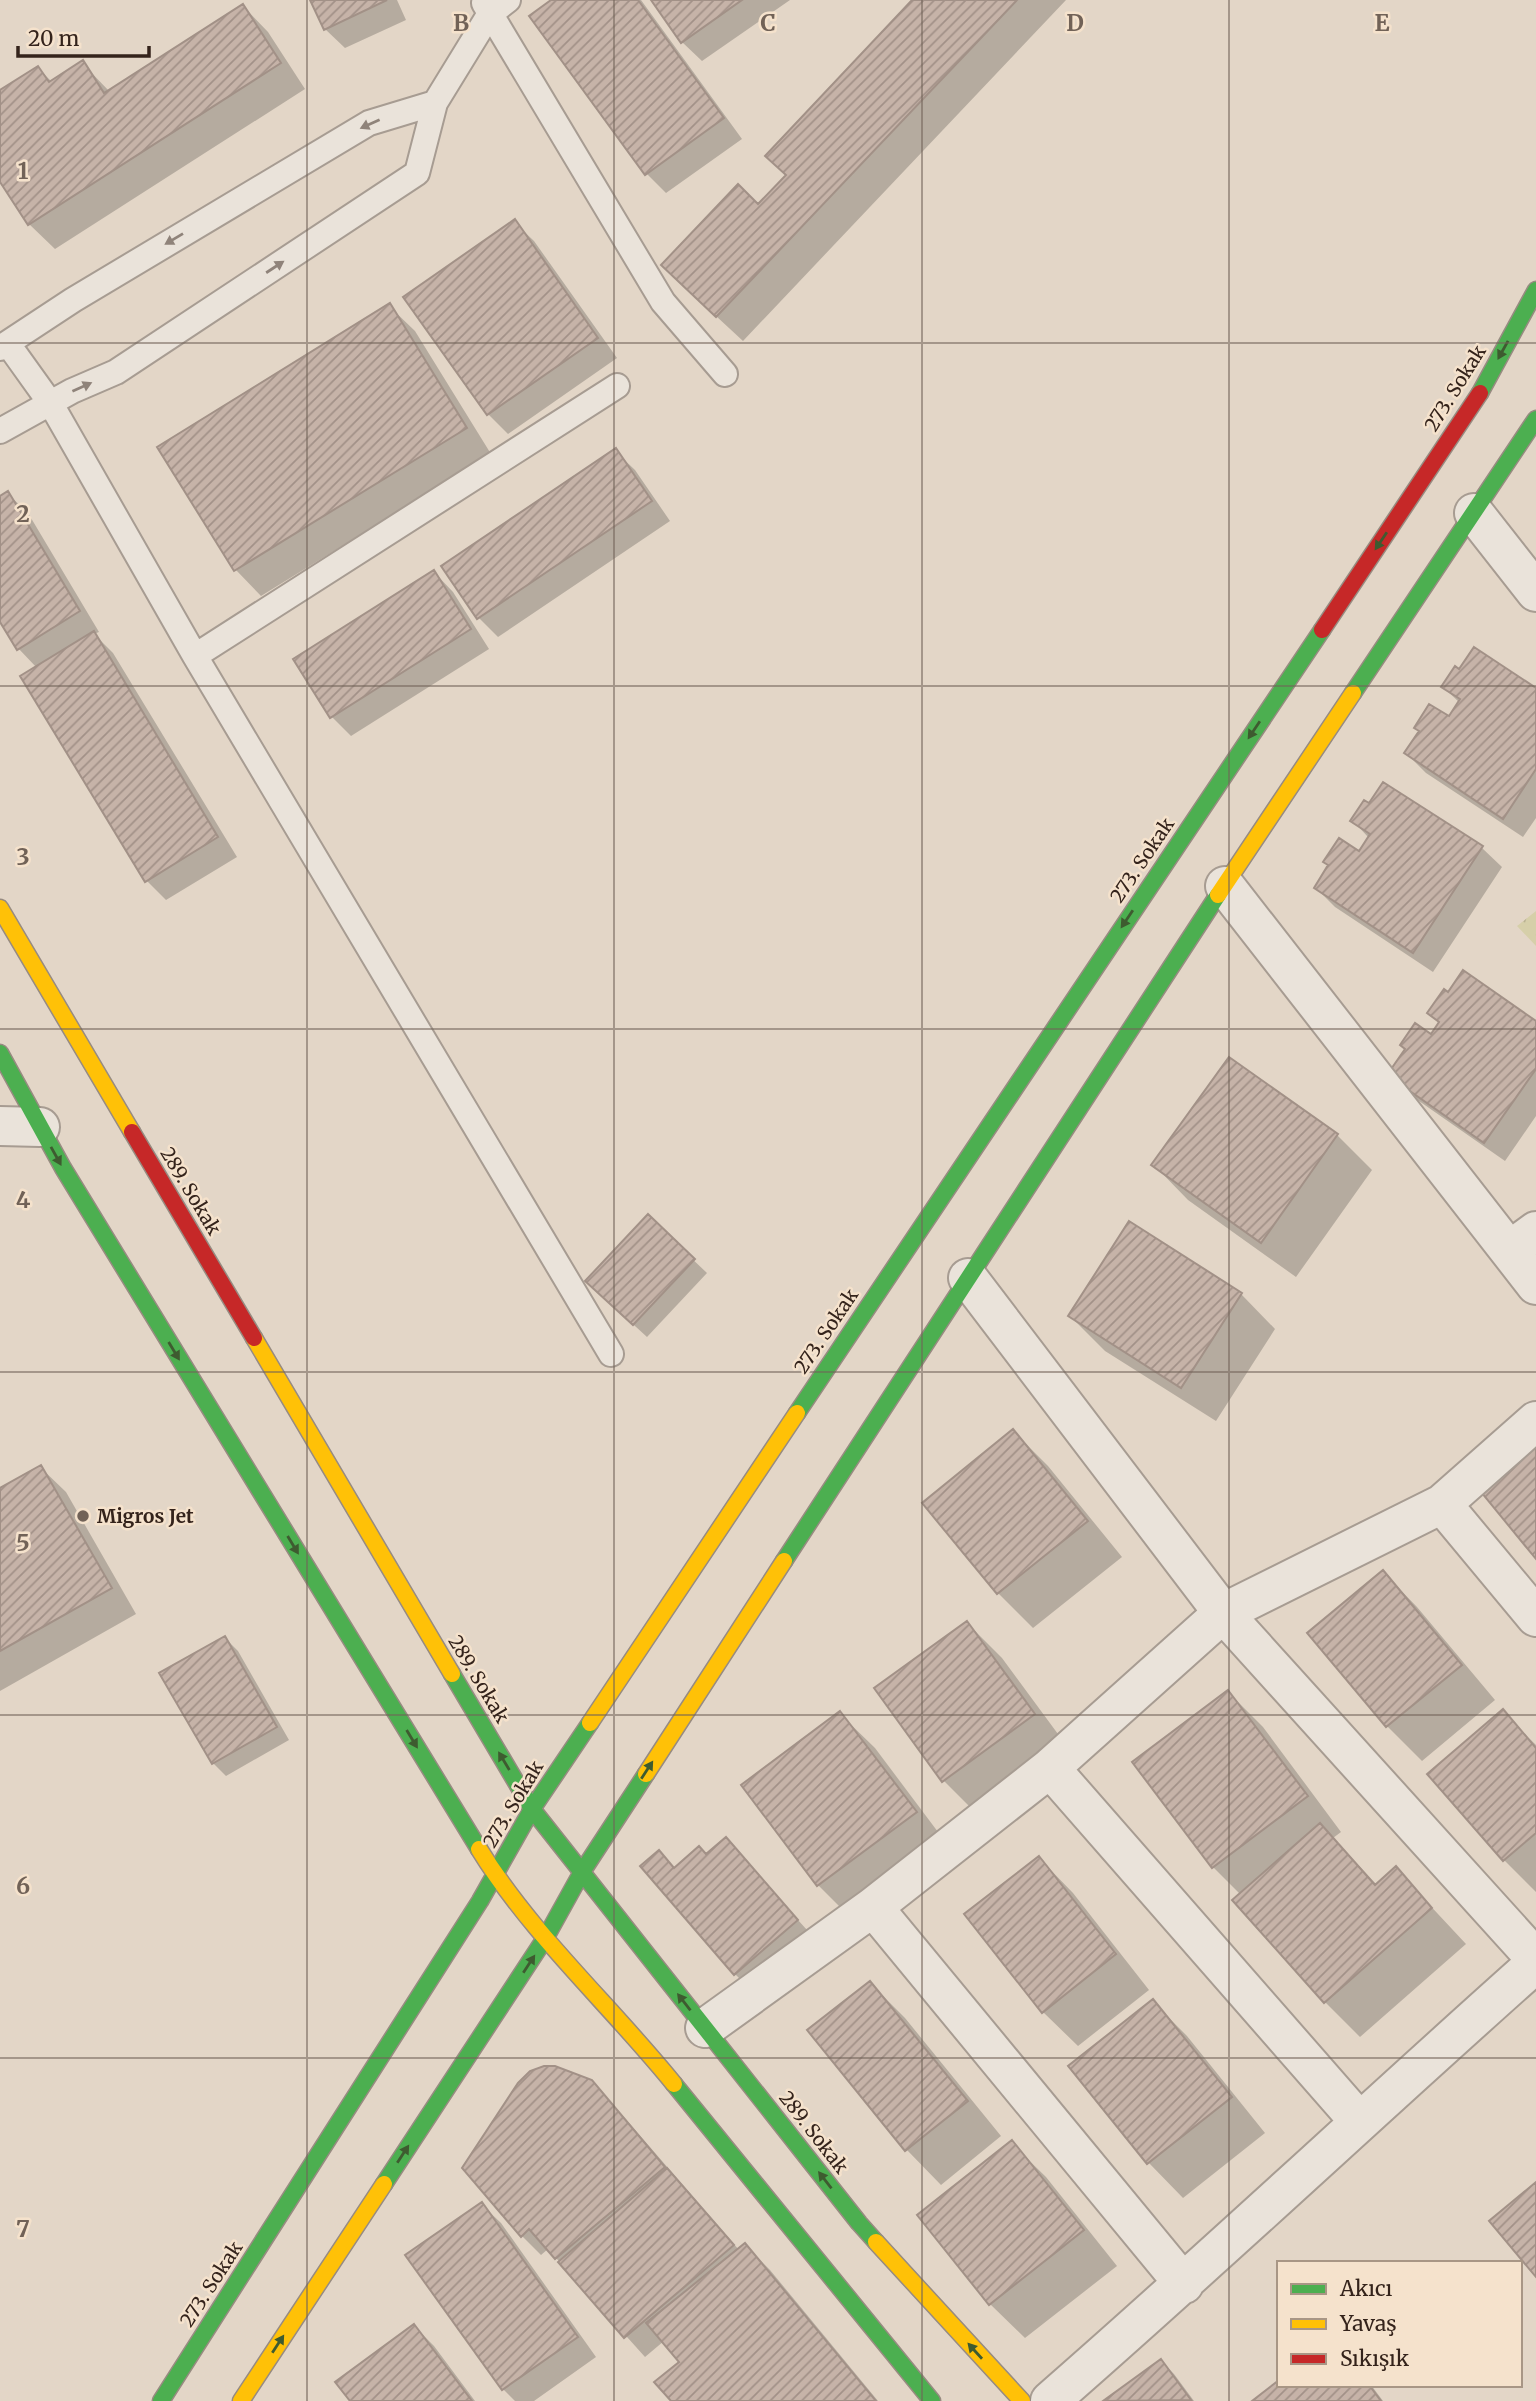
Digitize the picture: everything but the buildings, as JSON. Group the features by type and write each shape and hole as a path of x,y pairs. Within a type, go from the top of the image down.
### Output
{"street":[{"name":"273. Sokak","path":"161,2401 495,1875 532,1809 1471,407 1536,290"},
{"path":"241,2401 547,1937 582,1872 968,1278 1536,419"},
{"path":"1474,513 1536,592"},
{"path":"1225,886 1523,1240 1536,1284"},
{"name":"289. Sokak","path":"0,908 532,1809 859,2223 1021,2401"},
{"path":"0,1053 40,1127 495,1875 642,2044 932,2401"},
{"path":"0,1126 40,1127"},
{"path":"968,1278 1223,1613 1536,1961 1184,2284 1050,2401"},
{"path":"705,2028 873,1908 1050,1768 1223,1613 1442,1504 1536,1421"},
{"path":"1442,1504 1536,1617"},
{"path":"1050,1768 1359,2121"},
{"path":"873,1908 1184,2284"}],"lane":[{"path":"0,431 72,391 116,372 417,173 435,103 493,5 663,302 725,374"},
{"path":"435,103 369,123 73,300 4,346 51,404 195,656 611,1353"},
{"path":"195,656 617,386"}],"green space":[{"path":"1536,911 1536,946 1517,926"}],"traffic: fast":[{"path":"1480,393 1536,290"},
{"path":"1353,693 1536,419"},
{"path":"797,1413 1322,630"},
{"path":"784,1561 1218,895"},
{"path":"0,1053 63,1168 479,1849"},
{"path":"452,1674 532,1809 876,2242"},
{"path":"161,2401 480,1901 532,1809 590,1723"},
{"path":"384,2184 546,1937 582,1872 646,1774"},
{"path":"674,2084 932,2401"}],"traffic: slow":[{"path":"1218,895 1353,693"},
{"path":"0,908 132,1132"},
{"path":"254,1338 452,1674"},
{"path":"590,1723 797,1413"},
{"path":"646,1774 784,1561"},
{"path":"479,1849 547,1940 674,2084"},
{"path":"241,2401 384,2184"},
{"path":"876,2242 1022,2401"}],"traffic: jam":[{"path":"1322,630 1480,393"},
{"path":"132,1132 254,1338"}],"place":[{"name":"Migros Jet","path":"83,1516"}]}
